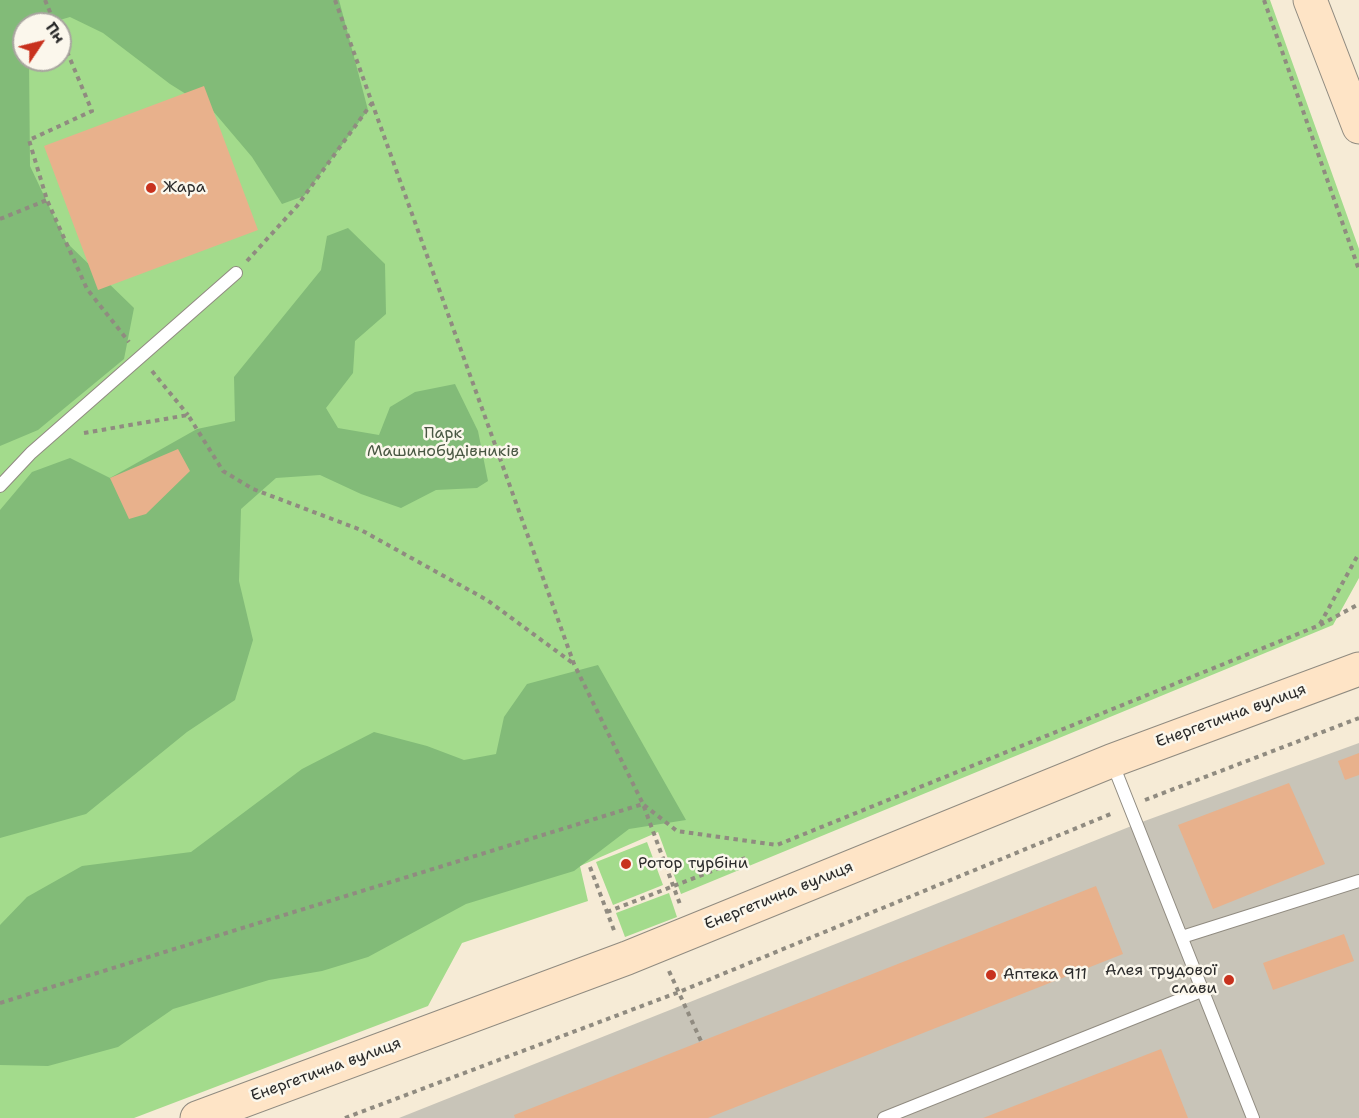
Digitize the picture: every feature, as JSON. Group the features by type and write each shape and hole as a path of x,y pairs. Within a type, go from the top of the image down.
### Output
{"street":[{"path":"1310,0 1359,127"},
{"name":"Енергетична вулиця","path":"199,1118 658,946 1111,761 1359,669"}],"lane":[{"path":"0,486 31,453 236,273"},
{"path":"1111,761 1253,1118"},
{"path":"1182,937 1359,881"},
{"path":"884,1118 1204,990"}],"path":[{"path":"335,0 574,664 643,804 685,918"},
{"path":"1264,0 1359,270"},
{"path":"72,64 92,111 29,140 47,200 87,289 188,415 223,471 254,489 361,530 487,600 574,664"},
{"path":"236,273 297,206 372,103"},
{"path":"0,219 47,200"},
{"path":"79,435 188,415"},
{"path":"1320,625 1359,553"},
{"path":"643,804 677,831 777,845 1320,625 1359,604"},
{"path":"345,1118 679,992 1129,806 1359,718"},
{"path":"0,1003 643,804"},
{"path":"607,912 748,857"},
{"path":"590,867 620,944"},
{"path":"658,946 701,1041"}],"shaded area":[{"path":"1359,743 1359,1118 399,1118 1139,823"}],"green space":[{"name":"Парк Машинобудівників","path":"0,0 1270,0 1359,249 1359,578 1333,625 681,894 658,832 580,866 588,901 462,943 428,1006 134,1118 0,1118"},
{"path":"0,0 339,0 368,110 304,196 282,204 252,157 213,111 170,84 103,33 72,18 72,12 12,12 12,72 29,72 30,166 66,242 134,308 124,359 38,430 0,446"},
{"path":"348,228 385,264 386,314 355,341 353,373 326,408 338,428 379,435 390,407 415,392 455,384 478,431 488,481 477,488 436,490 401,508 361,494 320,475 276,478 241,509 239,581 253,640 235,700 187,732 86,814 0,838 0,510 32,472 70,458 110,478 197,429 235,421 234,377 321,270 327,236"},
{"path":"598,665 686,820 629,829 574,871 466,904 368,957 322,971 269,980 173,1009 118,1047 48,1066 0,1065 0,925 27,897 82,866 191,852 302,769 374,732 427,746 464,760 496,754 504,717 527,684"},
{"path":"647,842 663,885 613,905 596,862"},
{"path":"669,893 677,917 625,937 616,913"}],"building":[{"name":"Жара","path":"204,86 258,230 98,290 44,146"},
{"path":"178,449 190,471 146,514 129,519 110,478"},
{"path":"1359,753 1359,775 1345,780 1338,761"},
{"path":"1289,783 1325,864 1213,909 1178,825"},
{"path":"1096,886 1123,954 708,1118 515,1118 514,1115"},
{"path":"1344,934 1354,961 1273,990 1263,963"},
{"path":"1161,1049 1188,1118 983,1118"}],"place":[{"name":"Жара","path":"151,188"},
{"name":"Ротор турбіни","path":"626,864"},
{"name":"Аптека 911","path":"991,975"},
{"name":"Алея трудової слави","path":"1229,980"}]}
